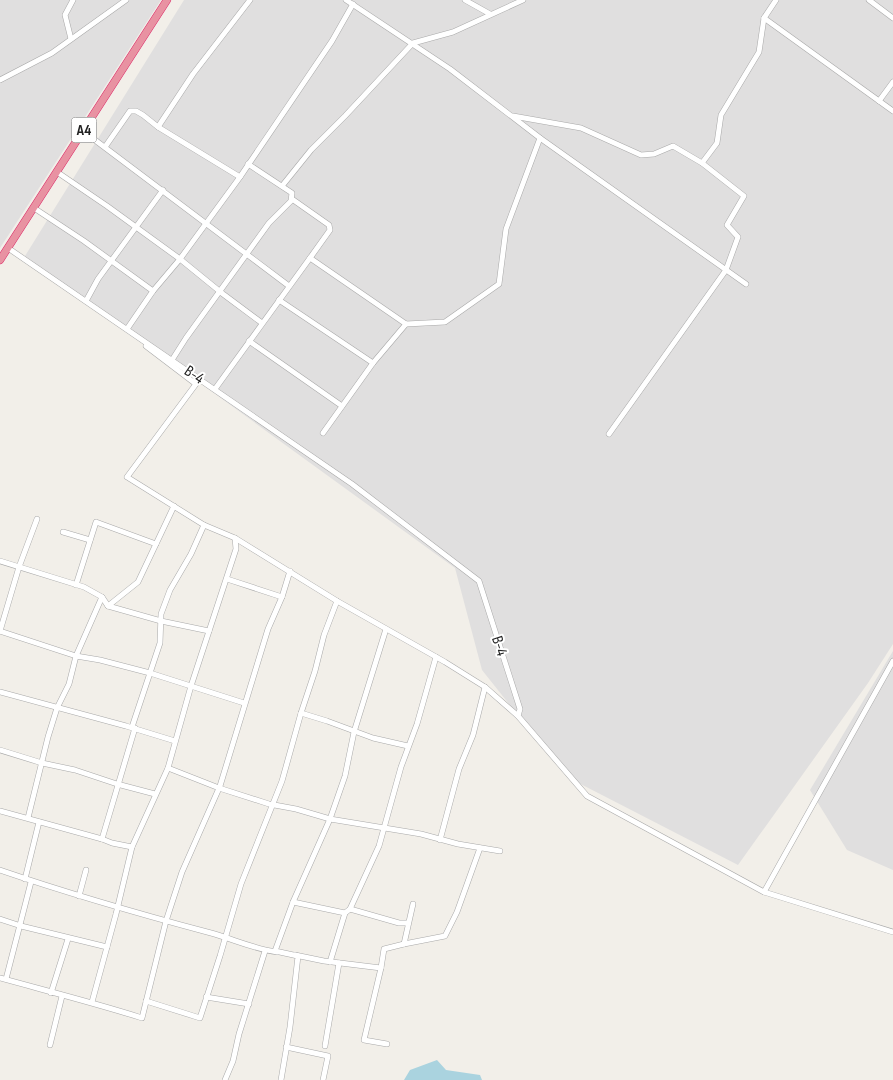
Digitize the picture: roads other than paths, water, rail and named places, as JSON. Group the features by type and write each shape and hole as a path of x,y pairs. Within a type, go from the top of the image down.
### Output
{"highway":[{"name":"A4","path":"0,260 168,0"}],"street":[{"path":"71,39 64,15 73,0"},
{"path":"0,80 52,53 126,0"},
{"path":"158,127 192,74 217,45 250,0"},
{"path":"346,0 450,68 540,138 746,284"},
{"path":"465,0 490,14"},
{"path":"282,186 311,150 413,43 453,32 523,0"},
{"path":"702,163 717,143 721,114 759,52 764,18 776,0"},
{"path":"869,0 893,18"},
{"path":"128,329 153,291 180,259 240,177 332,41 354,4"},
{"path":"764,18 893,111"},
{"path":"879,101 893,82"},
{"path":"105,148 130,111 136,111 158,127 240,177"},
{"path":"510,116 581,128 641,155 654,154 673,146 702,163 744,196 727,225 738,237 726,270 610,434"},
{"path":"83,131 290,286"},
{"path":"310,258 406,324 445,322 498,284 506,229 540,138"},
{"path":"172,360 269,223 291,202 292,193 248,164"},
{"path":"57,172 108,206 180,259 262,324"},
{"path":"163,190 98,279 88,303 196,384 126,477 204,524 235,538 337,601 485,687 518,716 587,796 764,892 893,932"},
{"path":"215,389 330,230 329,226 292,199"},
{"path":"34,208 153,291"},
{"name":"B-4","path":"8,248 352,484 479,581 520,709 518,716"},
{"path":"279,300 373,363"},
{"path":"323,433 373,363 406,324"},
{"path":"249,342 342,406"},
{"path":"108,606 138,582 174,506"},
{"path":"37,519 19,567 0,631 76,656 150,673 244,703"},
{"path":"76,585 96,522 156,544"},
{"path":"102,839 160,643 161,614 170,590 191,554 204,524"},
{"path":"63,532 90,540"},
{"path":"92,1002 132,847 168,768 191,686 228,579 236,549 235,538"},
{"path":"0,562 84,587 102,597 108,606 162,622 209,631"},
{"path":"31,882 21,926 3,978 62,996 92,1002 142,1018 166,921 182,872 219,788 268,629 282,597 290,571"},
{"path":"228,579 282,597"},
{"path":"28,818 57,708 69,684 76,656 102,597"},
{"path":"146,1001 200,1018 241,884 282,781 315,671 324,634 337,601"},
{"path":"298,956 275,951 293,902 330,819 345,776 354,732 386,629"},
{"path":"330,962 348,911 379,846 436,657"},
{"path":"764,892 893,660"},
{"path":"440,840 459,769 473,735 485,687"},
{"path":"0,692 175,741"},
{"path":"301,713 373,738 408,746"},
{"path":"0,750 155,794"},
{"path":"168,768 219,788 330,819 384,827 500,851"},
{"path":"0,811 132,847"},
{"path":"25,879 39,822"},
{"path":"387,1044 364,1040 384,949 445,936 457,912 480,848"},
{"path":"0,870 31,882 117,908 226,937 265,950 330,962 381,968"},
{"path":"79,896 86,870"},
{"path":"293,902 348,911 399,924 408,923"},
{"path":"404,944 413,904"},
{"path":"0,919 68,939 107,947"},
{"path":"51,993 68,939"},
{"path":"225,1080 233,1061 239,1034 265,950"},
{"path":"281,1080 290,1027 298,956"},
{"path":"324,1046 340,963"},
{"path":"50,1045 62,996"},
{"path":"206,997 249,1004"},
{"path":"286,1047 328,1056 323,1080"}],"water":[{"path":"437,1060 446,1070 480,1075 482,1080 404,1080 410,1070"}]}
